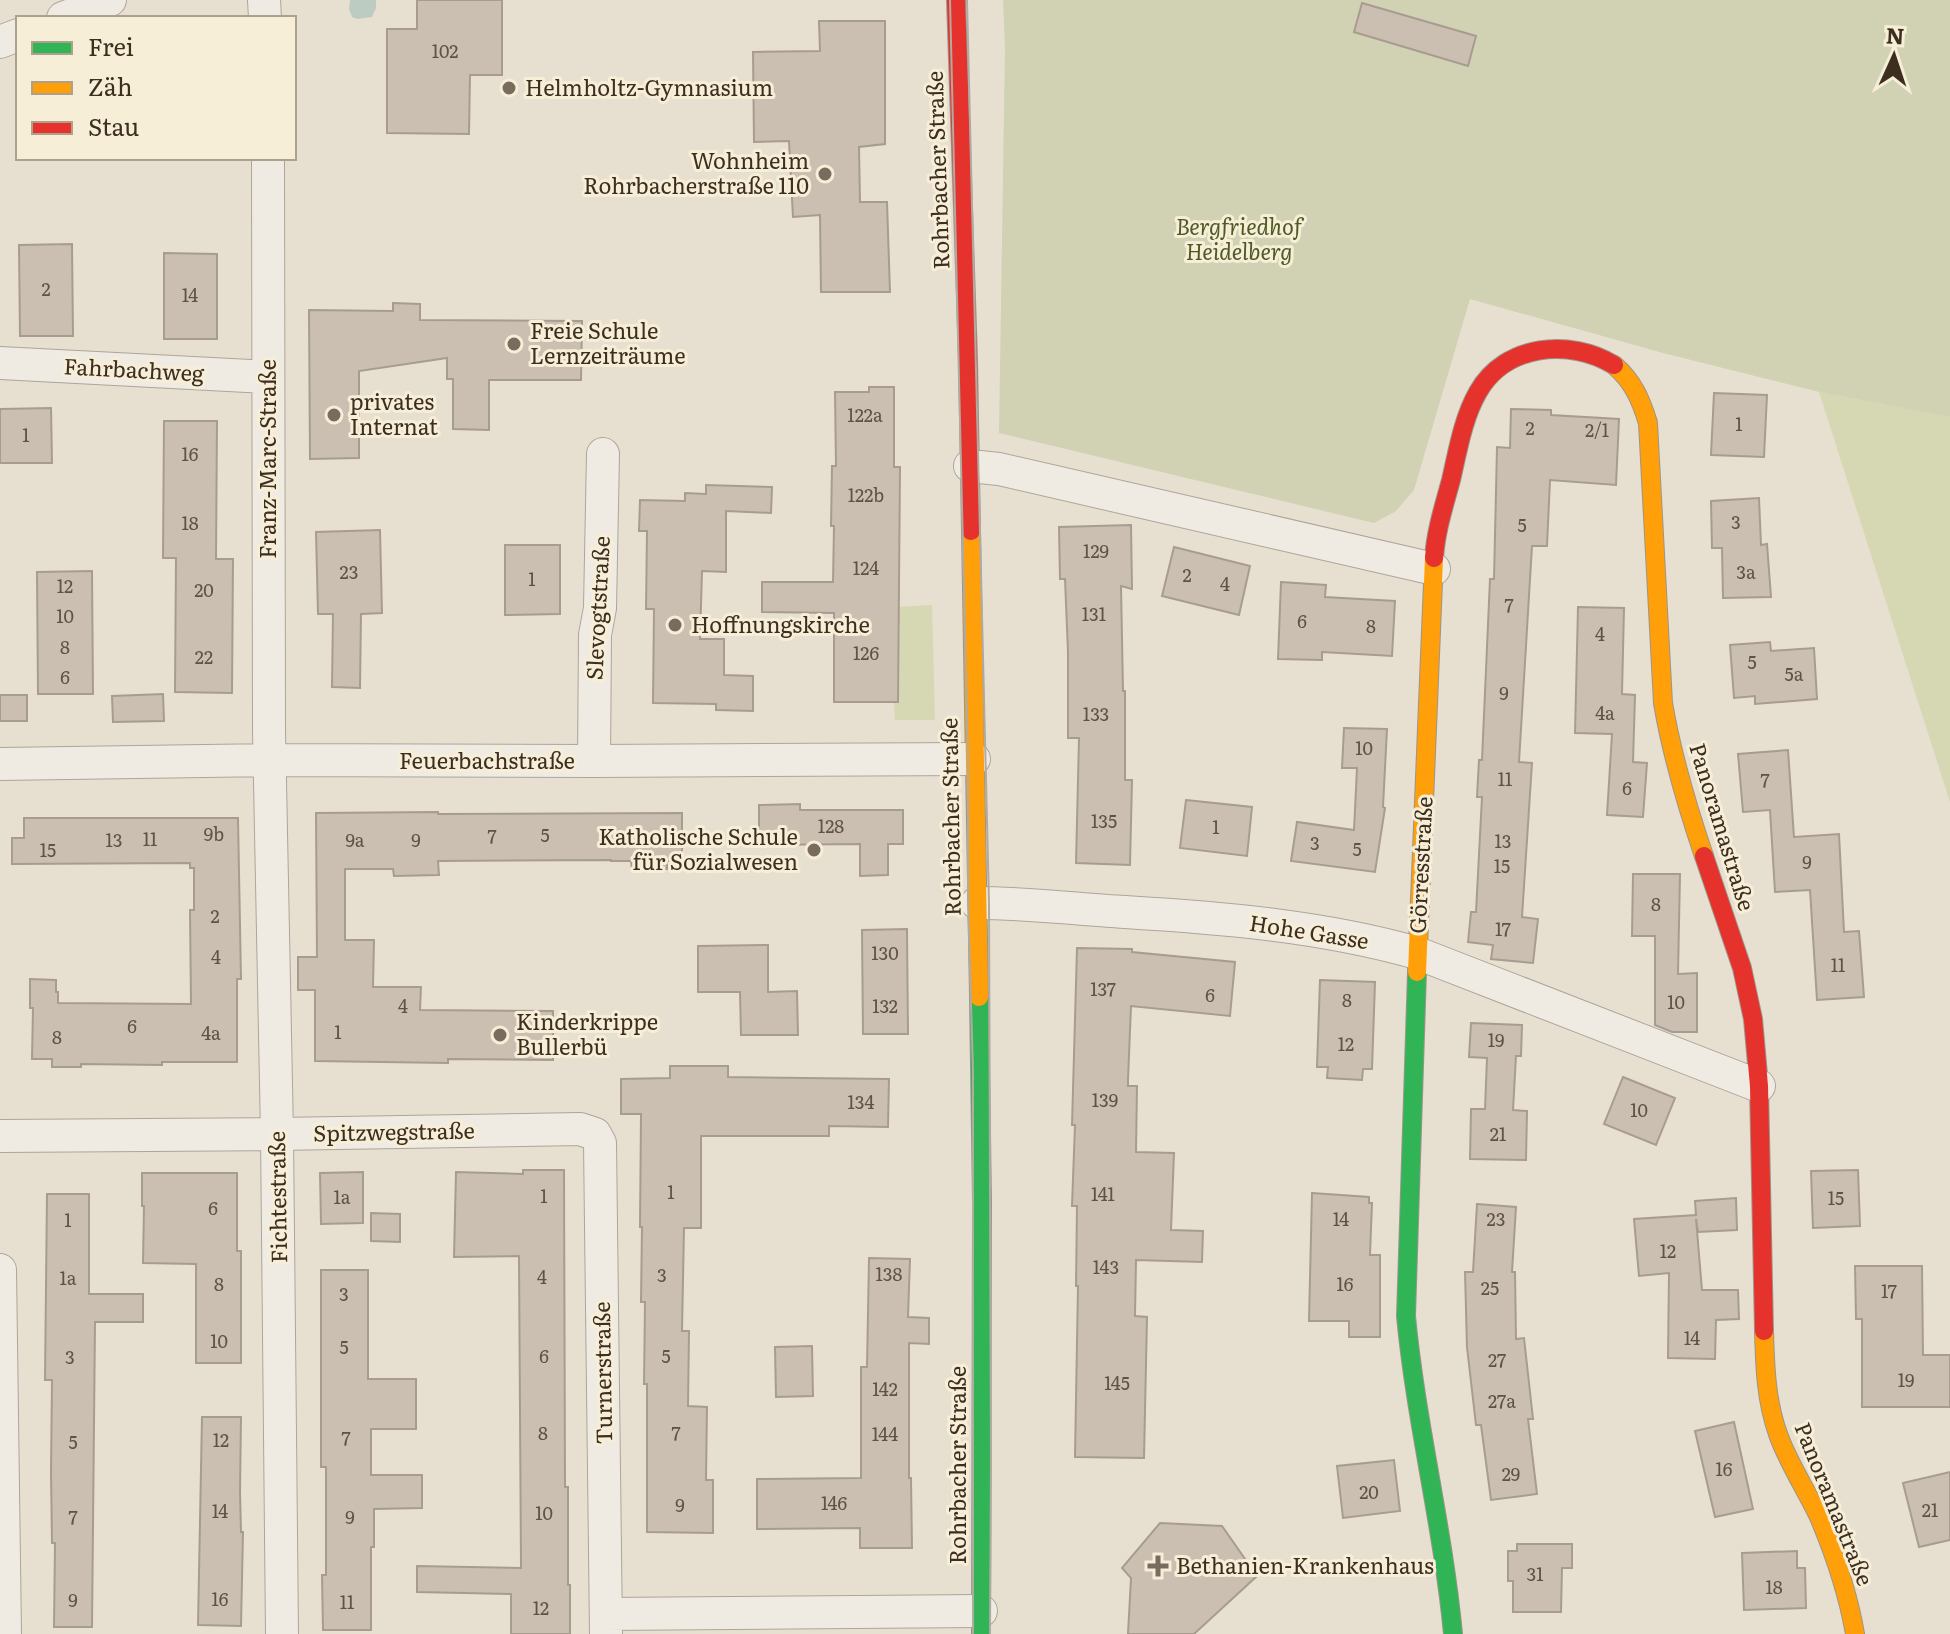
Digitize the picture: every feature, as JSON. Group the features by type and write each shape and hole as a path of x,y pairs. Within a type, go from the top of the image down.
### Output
{"street":[{"path":"68,16 110,0"},
{"name":"Rohrbacher Straße","path":"956,0 970,466 982,1202 981,1622"},
{"name":"Franz-Marc-Straße","path":"268,160 269,760"},
{"name":"Panoramastraße","path":"1434,569 1437,529 1469,410 1484,382 1519,355 1554,348 1590,353 1620,370 1636,387 1643,403 1651,444 1663,703 1670,744 1683,795 1742,968 1753,1019 1759,1086 1765,1380 1777,1432 1818,1515 1836,1560 1855,1634"},
{"name":"Fahrbachweg","path":"0,363 268,377"},
{"name":"Slevogtstraße","path":"594,761 595,635 600,608 603,454"},
{"path":"970,466 1015,473 1434,569"},
{"name":"Görresstraße","path":"1434,569 1417,953 1406,1316 1411,1367 1449,1591 1453,1634"},
{"name":"Feuerbachstraße","path":"0,764 269,760 974,759"},
{"name":"Fichtestraße","path":"269,760 277,1134 282,1634"},
{"name":"Hohe Gasse","path":"977,903 1200,917 1303,928 1379,942 1417,953 1759,1086"},
{"name":"Spitzwegstraße","path":"0,1136 580,1129 595,1134"},
{"name":"Turnerstraße","path":"595,1134 600,1143 606,1624 981,1622"},
{"path":"0,1270 5,1634"}],"green space":[{"name":"Bergfriedhof Heidelberg","path":"1003,0 1950,0 1950,417 1819,392 1663,353 1470,299 1414,490 1396,511 1374,523 999,433 1005,47"},
{"path":"1819,392 1950,417 1950,802"},
{"path":"932,605 935,720 895,720 897,607"}],"shaded area":[{"path":"350,0 376,0 372,17 352,17"}],"building":[{"path":"417,0 502,0 502,75 470,75 469,134 387,133 387,29 417,29"},
{"path":"1362,3 1476,36 1468,66 1354,32"},
{"name":"Wohnheim Rohrbacherstraße 110","path":"819,21 885,21 885,144 859,147 860,202 887,202 890,292 821,292 820,215 793,217 789,141 754,142 753,52 820,51"},
{"path":"72,244 73,336 20,336 19,245"},
{"path":"164,253 217,254 217,339 164,339"},
{"path":"393,303 420,304 420,320 582,321 581,380 489,380 489,430 453,429 453,379 447,379 447,358 359,371 359,458 310,459 309,310 393,311"},
{"path":"869,387 894,387 894,467 900,467 898,702 834,702 834,613 762,612 762,582 833,582 834,526 831,526 832,466 836,466 835,392 869,392"},
{"path":"1714,393 1767,395 1764,457 1711,455"},
{"path":"51,408 52,463 0,463 0,409"},
{"path":"1511,409 1551,410 1551,415 1619,419 1616,485 1550,480 1547,546 1532,546 1519,762 1532,763 1522,917 1538,919 1533,963 1491,959 1493,945 1468,942 1471,912 1476,912 1482,797 1477,797 1479,760 1482,760 1490,579 1494,579 1497,447 1510,448"},
{"path":"164,421 217,421 216,559 233,559 232,693 175,692 176,558 163,558"},
{"name":"Hoffnungskirche","path":"706,485 772,487 771,513 726,511 726,572 702,571 700,639 724,639 724,675 753,676 753,711 716,710 716,704 653,703 654,609 646,609 647,531 639,531 640,500 685,501 685,493 706,494"},
{"path":"1759,498 1761,545 1767,544 1771,597 1723,598 1722,548 1712,548 1711,501"},
{"path":"1131,525 1132,589 1121,586 1125,780 1132,780 1130,865 1076,863 1079,738 1068,738 1065,579 1060,579 1059,527"},
{"path":"380,530 382,613 361,614 360,688 332,687 333,614 318,614 316,532"},
{"path":"505,545 560,545 560,614 505,615"},
{"path":"1174,547 1250,566 1239,615 1162,596"},
{"path":"92,571 93,694 38,694 37,572"},
{"path":"1281,582 1326,585 1325,597 1395,601 1392,656 1322,652 1322,660 1278,659"},
{"path":"1578,607 1624,608 1622,694 1635,695 1633,762 1647,763 1643,817 1607,815 1612,734 1575,733"},
{"path":"1770,642 1771,651 1814,648 1817,699 1755,704 1755,696 1734,698 1730,645"},
{"path":"163,694 164,721 113,722 112,696"},
{"path":"0,695 27,695 27,721 0,721"},
{"path":"1344,728 1387,729 1385,808 1375,872 1291,861 1297,822 1354,830 1357,768 1342,768"},
{"path":"1788,750 1794,837 1839,834 1844,932 1859,931 1864,997 1817,1000 1810,890 1775,892 1770,810 1743,812 1738,754"},
{"path":"1186,800 1252,807 1247,856 1180,848"},
{"path":"800,804 800,810 903,810 903,844 888,844 888,875 860,876 860,844 759,845 759,805"},
{"path":"316,813 682,813 682,861 667,861 667,869 632,870 631,861 611,860 438,861 439,875 394,876 393,869 345,869 345,940 374,940 373,987 421,987 420,1010 553,1011 553,1060 448,1059 448,1063 315,1061 315,990 298,990 298,957 317,957"},
{"path":"24,818 238,818 241,979 237,979 237,1062 52,1067 52,1059 32,1059 30,979 56,980 58,1003 191,1004 190,910 194,910 194,868 190,868 190,863 12,864 12,838 24,838"},
{"path":"1633,874 1680,874 1678,974 1697,973 1697,1032 1672,1032 1655,1025 1655,936 1632,936"},
{"path":"907,929 908,1034 863,1034 862,930"},
{"path":"768,945 768,992 797,991 798,1035 741,1035 740,992 698,992 698,946"},
{"path":"1077,948 1132,949 1132,952 1235,962 1230,1016 1131,1006 1128,1086 1137,1086 1136,1152 1174,1153 1171,1230 1203,1231 1202,1262 1136,1260 1135,1316 1147,1317 1144,1458 1075,1457 1078,1286 1077,1206 1072,1206 1075,1125 1072,1125"},
{"path":"1320,980 1375,982 1372,1069 1363,1069 1362,1080 1327,1078 1328,1067 1317,1067"},
{"path":"1471,1023 1522,1025 1521,1056 1516,1056 1513,1110 1527,1111 1526,1160 1470,1159 1471,1109 1485,1109 1487,1058 1469,1057"},
{"path":"670,1066 728,1066 728,1077 889,1079 888,1127 829,1126 829,1136 701,1136 701,1228 684,1228 682,1331 689,1331 688,1406 707,1407 706,1480 713,1480 713,1533 647,1532 645,1302 641,1302 641,1114 621,1114 621,1079 670,1078"},
{"path":"1623,1077 1675,1098 1656,1145 1604,1124"},
{"path":"523,1170 564,1170 565,1487 568,1487 570,1634 511,1634 511,1594 417,1592 417,1566 521,1568 519,1256 454,1257 456,1172 523,1174"},
{"path":"1858,1170 1860,1226 1813,1228 1811,1171"},
{"path":"363,1172 363,1223 321,1224 320,1173"},
{"path":"142,1173 237,1173 241,1363 196,1363 196,1264 143,1263"},
{"path":"1312,1193 1369,1197 1369,1203 1372,1203 1370,1255 1380,1255 1380,1337 1349,1337 1349,1321 1309,1321"},
{"path":"47,1194 89,1194 89,1294 143,1294 143,1322 95,1322 92,1627 54,1627 52,1380 45,1380"},
{"path":"1736,1198 1737,1230 1698,1232 1696,1219 1702,1290 1738,1290 1739,1319 1716,1320 1715,1359 1668,1358 1669,1273 1639,1276 1634,1219 1696,1215 1695,1201"},
{"path":"1477,1204 1516,1207 1512,1272 1515,1272 1516,1339 1524,1338 1533,1419 1528,1419 1537,1494 1491,1500 1481,1425 1476,1425 1467,1347 1465,1272 1473,1272"},
{"path":"371,1213 400,1214 400,1242 371,1241"},
{"path":"869,1258 910,1259 908,1317 929,1318 929,1344 909,1343 912,1548 860,1548 860,1528 757,1529 757,1479 861,1478 861,1367 867,1367"},
{"path":"1855,1266 1922,1266 1923,1355 1950,1355 1950,1407 1862,1407 1862,1319 1856,1319"},
{"path":"321,1270 368,1270 368,1379 416,1379 416,1429 371,1429 371,1475 422,1475 422,1508 374,1509 371,1630 323,1630 326,1467 321,1467"},
{"path":"812,1346 813,1396 776,1397 775,1347"},
{"path":"202,1417 241,1417 241,1626 198,1625"},
{"path":"1734,1422 1753,1509 1715,1517 1695,1431"},
{"path":"1394,1460 1400,1511 1343,1518 1337,1466"},
{"path":"1950,1472 1950,1540 1919,1547 1903,1483"},
{"path":"1160,1523 1222,1526 1257,1576 1194,1634 1128,1634 1131,1578 1122,1568"},
{"path":"1517,1544 1572,1544 1572,1568 1562,1568 1561,1612 1513,1612 1513,1581 1508,1581 1508,1551 1517,1551"},
{"path":"1797,1551 1797,1568 1805,1568 1806,1608 1744,1610 1742,1553"}],"tram line":[{"path":"950,0 973,1070 973,1634"},
{"path":"967,0 989,903 990,1634"}],"traffic: fast":[{"path":"1417,972 1406,1316 1453,1634"},
{"path":"979,997 981,1634"}],"traffic: slow":[{"path":"1614,365 1636,391 1648,423 1663,703 1680,781 1704,856"},
{"path":"971,531 979,997"},
{"path":"1417,972 1434,558"},
{"path":"1764,1331 1767,1383 1774,1422 1819,1517 1845,1589 1855,1634"}],"traffic: jam":[{"path":"956,0 971,531"},
{"path":"1434,558 1438,528 1465,423 1478,392 1490,376 1521,355 1540,350 1578,351 1614,365"},
{"path":"1704,856 1742,968 1753,1019 1759,1086 1764,1331"}],"place":[{"name":"Helmholtz-Gymnasium","path":"509,88"},
{"name":"Wohnheim Rohrbacherstraße 110","path":"825,174"},
{"name":"Freie Schule Lernzeiträume","path":"514,344"},
{"name":"privates Internat","path":"334,415"},
{"name":"Hoffnungskirche","path":"675,625"},
{"name":"Katholische Schule für Sozialwesen","path":"814,850"},
{"name":"Kinderkrippe Bullerbü","path":"500,1035"},
{"name":"Bethanien-Krankenhaus","path":"1158,1566"}]}
